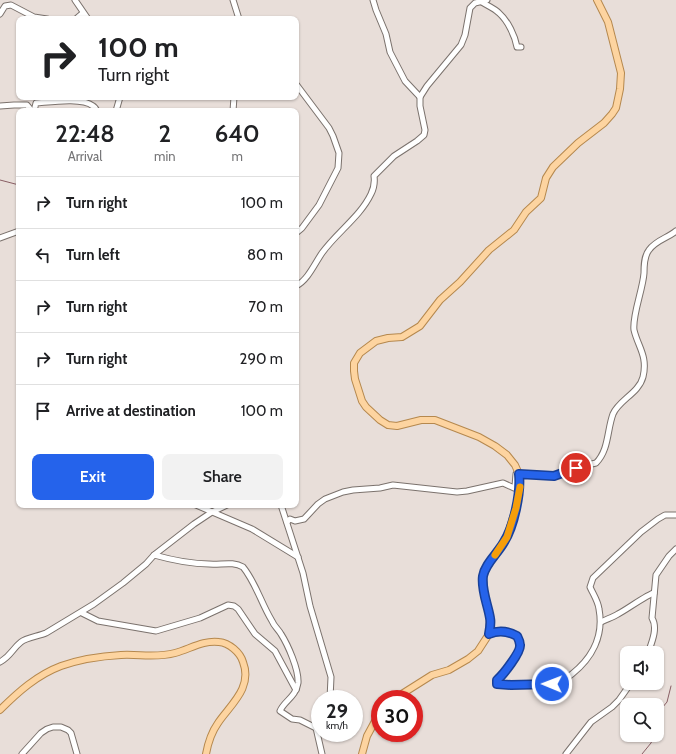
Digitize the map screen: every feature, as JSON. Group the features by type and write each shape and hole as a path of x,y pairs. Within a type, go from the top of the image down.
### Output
{"main road":[{"path":"408,690 432,675 449,670 468,659 478,651 489,634 490,618 484,590 483,575 504,542 509,531 516,508 519,491 519,474 509,458 495,446 479,437 438,420 421,420 397,426 388,425 380,420 369,411 362,400 355,379 354,365 357,356 373,343 388,338 402,337 420,326 440,300 460,282 489,250 514,230 527,211 541,198 546,178 553,167 578,143 604,124 616,108 620,90 621,73 608,22 597,0"},
{"path":"0,710 25,686 61,666 121,655 162,656 176,653 202,643 226,643 237,652 243,662 245,682 240,695 217,724 208,741 206,754"},
{"path":"362,754 371,730"}],"street":[{"path":"75,0 86,16"},
{"path":"233,0 238,16"},
{"path":"373,0 386,34 390,52 405,81 420,97"},
{"path":"299,283 307,276 322,252 359,212 371,194 375,183 374,176 394,156 424,135 425,130 420,106 420,97 461,44 466,30 469,10 478,1 487,0"},
{"path":"478,1 503,17 516,40 517,47 521,47"},
{"path":"0,14 5,6 10,5 32,16"},
{"path":"80,16 83,13"},
{"path":"299,88 329,128 339,153 338,168 319,205 299,230"},
{"path":"34,108 36,102 72,100 86,103 95,108"},
{"path":"0,106 27,105 30,108"},
{"path":"287,522 290,519 295,521 304,519 318,504 325,499 343,492 393,485 421,487 454,492 467,491 503,483 514,488 516,474 554,476 593,464 599,459 606,444 614,413 640,383 643,376 643,353 634,326 643,284 646,254 656,243 676,231"},
{"path":"0,238 16,232"},
{"path":"203,508 252,528 298,557"},
{"path":"0,662 11,655 15,648 24,640 38,637 82,613 123,583 146,564 154,555 212,512 221,508"},
{"path":"282,508 298,557 331,677 330,690"},
{"path":"489,634 498,631 510,633 517,636 520,644 518,651 510,664 497,680 498,685 556,684 561,682 579,668 591,654 597,642 601,622 599,609 590,587 593,578 641,532 658,519 665,515 676,515"},
{"path":"650,646 655,623 652,618 656,575 668,556 676,549"},
{"path":"154,555 194,563 231,564 243,566 255,585 294,662 298,680 296,690 281,708 280,712 292,719 300,720 311,726"},
{"path":"601,622 618,614 651,593 654,593"},
{"path":"82,613 98,621 156,631 200,618 228,605 234,606 238,609 254,634 275,651 296,690"},
{"path":"566,754 591,722 612,707 626,690"},
{"path":"22,754 41,733 53,727 61,727 71,733 77,754"},
{"path":"319,742 322,754"}],"waterway":[{"path":"0,180 16,184"},
{"path":"664,706 667,702 671,686"},
{"path":"642,754 651,742"}],"slow traffic":[{"path":"495,555 507,537 516,508 520,487"}],"route":[{"path":"552,684 497,684 496,681 510,664 518,651 520,644 517,636 510,633 494,631 489,634 490,618 484,590 483,575 507,537 516,508 520,484 519,474 554,476 576,468"}]}
